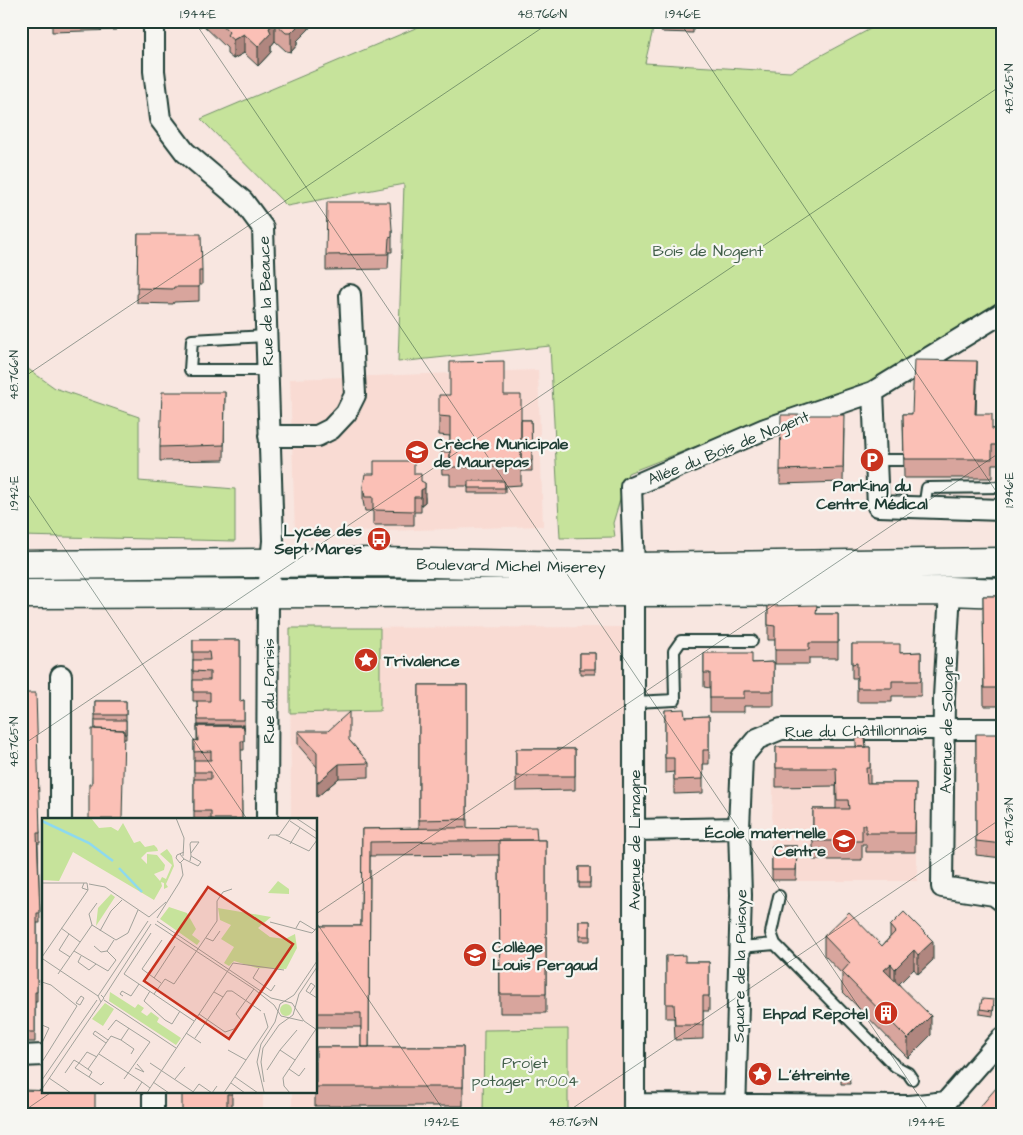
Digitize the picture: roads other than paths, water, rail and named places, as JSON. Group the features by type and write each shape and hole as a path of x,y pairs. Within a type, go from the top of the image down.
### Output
{"street":[{"name":"Rue de la Beauce","path":"154,21 154,71 160,119 185,152 243,201 263,228 268,370 271,563"},
{"path":"269,436 317,436 331,428 346,413 355,395 350,295"},
{"name":"Allée du Bois de Nogent","path":"634,579 631,487 766,429 873,392 1002,313"},
{"path":"873,392 878,506 1002,510"},
{"name":"Boulevard Michel Miserey","path":"21,565 379,562 634,579 1002,593"},
{"name":"Boulevard Michel Miserey","path":"21,594 268,592 634,579 1002,562"},
{"name":"Rue du Parisis","path":"267,818 268,592 271,563"},
{"name":"Avenue de Limagne","path":"634,579 634,1109"},
{"name":"Avenue de Sologne","path":"950,591 944,697 942,887 994,895 1002,901"},
{"path":"61,676 61,818"},
{"name":"Rue du Châtillonnais","path":"739,828 742,757 757,739 782,729 1002,729"},
{"path":"635,830 739,828"},
{"name":"Square de la Puisaye","path":"735,1109 740,947 739,828"},
{"path":"634,1109 909,1106 946,1102 1002,1038"},
{"path":"21,1056 42,1055"},
{"path":"152,1092 152,1114"}],"lane":[{"path":"266,336 192,340 190,370 268,370"},
{"path":"876,460 931,460"},
{"path":"924,508 927,488 1002,487"},
{"path":"634,702 675,700 674,651 681,641 752,642"},
{"path":"779,896 771,934 775,944 895,1066 908,1073 912,1079"},
{"path":"740,947 775,944"}],"place":[{"name":"Crèche Municipale de Maurepas","path":"417,452"},
{"name":"Parking du Centre Médical","path":"872,460"},
{"name":"Lycée des Sept Mares","path":"379,539"},
{"name":"Trivalence","path":"366,660"},
{"name":"École maternelle Centre","path":"844,841"},
{"name":"Collège Louis Pergaud","path":"475,955"},
{"name":"Ehpad Repotel","path":"886,1013"},
{"name":"L'étreinte","path":"760,1074"}],"park label":[{"name":"Bois de Nogent","path":"708,250"},
{"name":"Projet potager n°004","path":"525,1071"}]}
